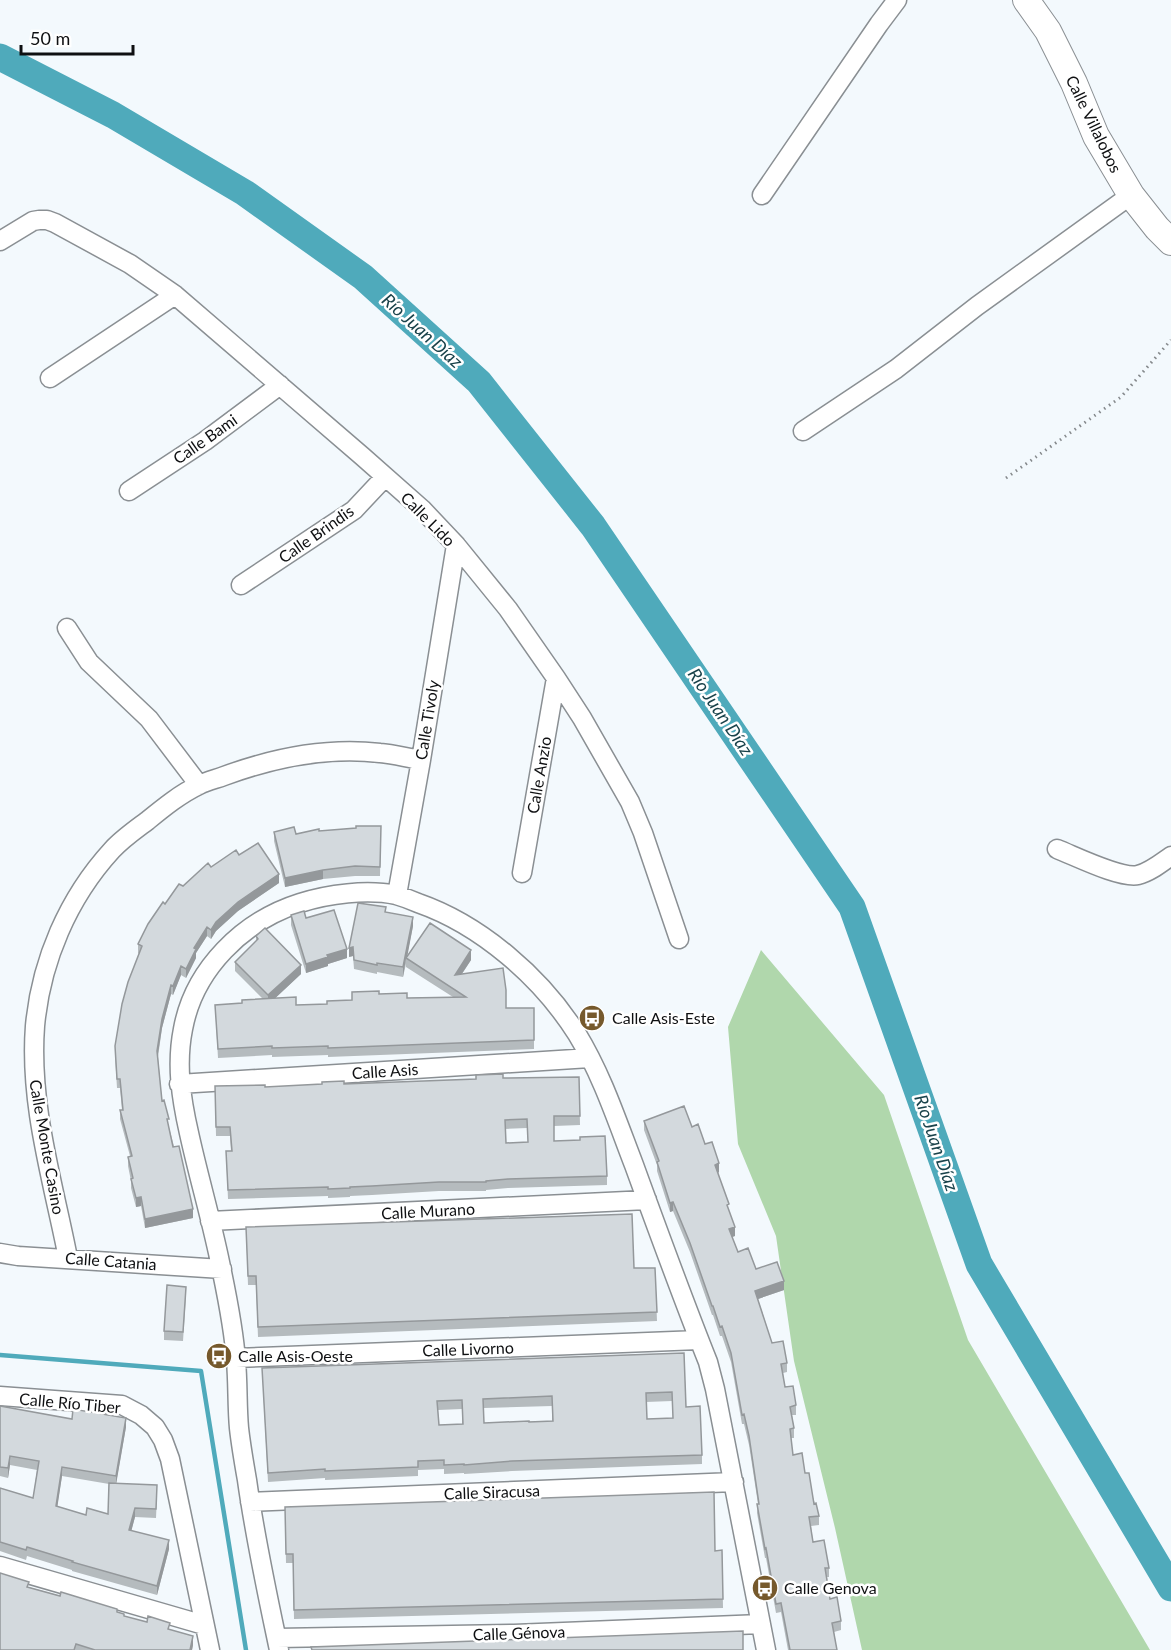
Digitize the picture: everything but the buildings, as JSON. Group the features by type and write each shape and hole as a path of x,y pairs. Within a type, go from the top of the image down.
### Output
{"main road":[{"name":"Calle Villalobos","path":"1026,0 1048,31 1074,83 1096,136 1131,195 1171,242"}],"street":[{"path":"762,195 897,0"},
{"path":"803,431 896,369 977,306 1131,195"},
{"name":"Calle Lido","path":"0,241 27,224 47,220 130,264 175,294 422,510 456,545 507,609 582,718 630,802 643,833 679,939"},
{"path":"50,378 175,294"},
{"name":"Calle Bami","path":"129,491 205,441 280,385"},
{"name":"Calle Brindis","path":"242,585 354,510 385,477"},
{"name":"Calle Tivoly","path":"397,895 456,545"},
{"path":"67,628 89,662 149,719 199,784"},
{"name":"Calle Anzio","path":"522,873 556,678"},
{"name":"Calle Monte Casino","path":"68,1258 45,1151 34,1064 35,1025 42,983 65,919 75,899 103,861 124,839 161,809 199,784 285,758 321,754 381,753 421,760"},
{"path":"1057,849 1121,875 1137,876 1171,856"},
{"path":"278,1644 257,1549 239,1430 236,1358 222,1269 194,1158 179,1084 179,1055 183,1026 192,998 214,961 237,938 259,921 281,909 336,895 366,893 397,895 442,911 485,937 544,991 577,1034 590,1058 606,1093 708,1362 766,1650"},
{"name":"Calle Asis","path":"179,1084 590,1058"},
{"name":"Calle Murano","path":"210,1221 647,1200"},
{"name":"Calle Catania","path":"0,1253 222,1269"},
{"name":"Calle Livorno","path":"236,1358 699,1340"},
{"name":"Calle Río Tiber","path":"0,1396 122,1405 148,1420 163,1440 170,1459 204,1625"},
{"name":"Calle Siracusa","path":"250,1502 734,1482"},
{"path":"0,1566 204,1625 210,1650"},
{"name":"Calle Génova","path":"278,1644 761,1623"}],"path":[{"path":"1006,478 1121,398 1171,340"}],"green space":[{"path":"761,950 884,1095 968,1340 1150,1650 862,1650 794,1361 776,1236 738,1144 728,1027"}],"waterway":[{"name":"Río Juan Díaz","path":"0,57 113,115 245,193 363,277 479,382 593,526 852,907 979,1264 1171,1588"},
{"path":"0,1355 201,1371 246,1650"}],"place":[{"name":"Calle Asis-Este","path":"592,1018"},
{"name":"Calle Asis-Oeste","path":"219,1356"},
{"name":"Calle Genova","path":"765,1588"}]}
